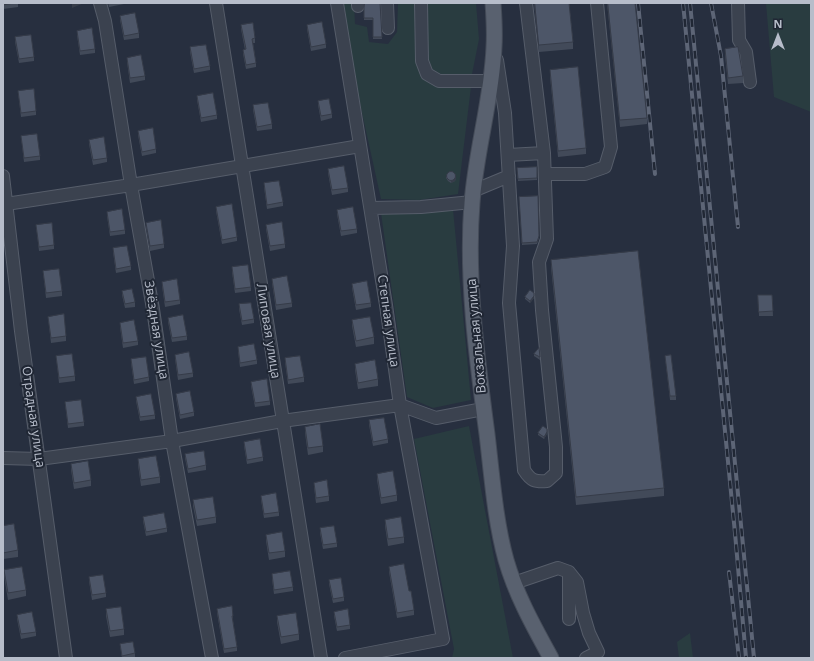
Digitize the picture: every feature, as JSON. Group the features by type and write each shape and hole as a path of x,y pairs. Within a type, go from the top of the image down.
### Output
{"main road":[{"name":"Вокзальная улица","path":"493,3 494,47 491,81 473,196 471,262 474,314 483,409 499,532 506,561 514,583 534,627 551,658"}],"street":[{"name":"Звёздная улица","path":"100,3 105,21 131,185 153,309 172,441 212,658"},
{"name":"Липовая улица","path":"216,3 320,658"},
{"name":"Степная улица","path":"337,3 371,208 400,405 443,639 345,658"},
{"path":"387,3 388,28"},
{"path":"421,3 422,60 427,74 439,81 491,81"},
{"path":"494,47 505,113 508,155 513,246 509,304 524,470 528,477 537,482 547,481 556,473 556,447 542,310 539,262 548,239 544,153 526,3"},
{"path":"545,174 585,174 605,167 611,147 597,3"},
{"path":"738,3 739,40 746,52 750,82"},
{"path":"6,204 131,185 360,146"},
{"path":"508,155 544,153"},
{"name":"Отрадная улица","path":"3,176 66,658"},
{"path":"371,208 421,207 473,196 509,176"},
{"path":"3,458 39,459 172,441 282,421 400,405 436,418 483,409"},
{"path":"514,583 558,568 569,572 577,582 589,634 598,652 586,658"},
{"path":"569,572 569,619"}],"green space":[{"path":"342,3 354,3 355,24 367,27 369,42 388,44 397,32 398,3 416,3 422,78 444,86 471,87 458,194 419,200 381,199 355,81"},
{"path":"426,3 476,3 479,39 472,74 441,74 433,71 428,58"},
{"path":"766,3 811,3 811,112 774,97"},
{"path":"453,209 471,400 433,408 407,397 381,213"},
{"path":"469,426 513,658 452,658 454,649 414,439"},
{"path":"690,633 693,658 679,658 677,642"}],"building":[{"path":"3,3 14,3 3,5"},
{"path":"365,3 380,3 382,37 373,37 373,18 364,18"},
{"path":"535,3 569,3 573,42 539,45"},
{"path":"608,3 635,3 647,118 620,120"},
{"path":"135,13 139,33 124,36 120,16"},
{"path":"322,22 326,44 311,47 307,25"},
{"path":"253,23 255,38 252,39 256,63 246,65 243,50 246,49 241,25"},
{"path":"92,28 95,49 80,51 77,31"},
{"path":"31,35 34,57 19,59 15,37"},
{"path":"206,45 210,66 194,69 190,47"},
{"path":"738,47 743,76 728,78 725,49"},
{"path":"141,55 145,76 130,78 127,58"},
{"path":"578,67 586,148 558,151 550,70"},
{"path":"34,89 36,111 21,113 18,91"},
{"path":"213,93 217,115 201,118 197,96"},
{"path":"329,99 332,114 321,116 318,101"},
{"path":"268,103 272,124 257,127 253,105"},
{"path":"153,128 156,149 142,152 138,131"},
{"path":"37,134 40,156 24,158 21,136"},
{"path":"104,137 107,158 93,160 89,140"},
{"path":"344,166 348,188 332,190 328,169"},
{"path":"537,167 537,178 518,179 517,168"},
{"path":"451,171 456,176 451,181 446,176"},
{"path":"279,181 283,202 267,205 264,183"},
{"path":"538,196 539,236 537,242 522,243 519,197"},
{"path":"232,204 237,237 222,240 216,207"},
{"path":"353,207 357,229 341,231 337,210"},
{"path":"122,209 125,230 110,232 107,212"},
{"path":"161,220 164,244 150,246 146,223"},
{"path":"282,222 285,244 270,246 266,225"},
{"path":"52,223 54,245 39,247 36,225"},
{"path":"127,246 131,266 116,269 113,248"},
{"path":"638,251 664,488 576,497 551,260"},
{"path":"248,265 251,287 235,289 232,267"},
{"path":"59,269 62,291 46,293 43,271"},
{"path":"287,276 292,303 276,305 272,279"},
{"path":"177,279 180,300 165,302 162,282"},
{"path":"367,281 371,303 356,305 352,284"},
{"path":"132,289 135,302 125,304 122,291"},
{"path":"530,290 534,293 534,296 530,301 525,297"},
{"path":"758,295 772,295 773,311 759,312"},
{"path":"251,303 254,319 242,321 239,304"},
{"path":"64,314 66,336 51,338 48,317"},
{"path":"183,315 187,336 172,338 168,318"},
{"path":"370,317 374,337 356,341 352,320"},
{"path":"134,320 138,341 123,343 120,323"},
{"path":"254,344 257,360 240,363 238,347"},
{"path":"539,348 540,357 534,354"},
{"path":"189,352 193,373 178,375 175,355"},
{"path":"72,354 75,376 59,378 56,356"},
{"path":"671,355 676,396 670,396 665,356"},
{"path":"300,356 304,377 288,380 285,358"},
{"path":"146,357 149,377 134,380 131,359"},
{"path":"375,360 378,379 358,383 355,364"},
{"path":"267,379 270,401 255,403 251,382"},
{"path":"190,391 194,412 180,415 176,394"},
{"path":"151,394 155,415 140,417 136,397"},
{"path":"81,400 84,422 68,424 65,402"},
{"path":"384,418 388,439 373,442 369,420"},
{"path":"320,424 323,446 308,448 305,427"},
{"path":"543,426 547,429 544,437 538,433"},
{"path":"260,439 263,457 247,460 244,442"},
{"path":"204,451 206,465 188,469 185,454"},
{"path":"156,456 160,477 141,480 138,459"},
{"path":"88,461 91,480 74,483 71,464"},
{"path":"393,471 397,495 381,498 377,474"},
{"path":"327,480 329,496 316,498 314,483"},
{"path":"276,493 279,512 264,514 261,496"},
{"path":"213,497 216,517 197,520 193,500"},
{"path":"164,513 167,528 146,532 143,517"},
{"path":"401,517 404,537 388,539 385,520"},
{"path":"14,524 18,550 3,553 3,526"},
{"path":"334,526 337,543 323,545 320,528"},
{"path":"282,532 285,551 269,553 266,535"},
{"path":"404,564 414,610 397,613 389,567"},
{"path":"22,567 26,590 8,593 4,570"},
{"path":"290,571 293,587 274,590 272,574"},
{"path":"103,575 106,593 92,595 89,577"},
{"path":"341,578 344,597 333,599 329,580"},
{"path":"232,606 232,616 237,647 224,649 217,609"},
{"path":"121,607 124,629 110,631 106,609"},
{"path":"348,609 350,625 337,627 334,612"},
{"path":"32,612 36,632 21,634 17,615"},
{"path":"296,613 299,634 281,637 277,616"},
{"path":"133,642 135,653 122,656 120,644"}],"railway":[{"path":"638,3 655,174"},
{"path":"683,3 746,658"},
{"path":"690,3 754,658"},
{"path":"711,3 721,56 738,227"},
{"path":"729,572 739,658"}]}
